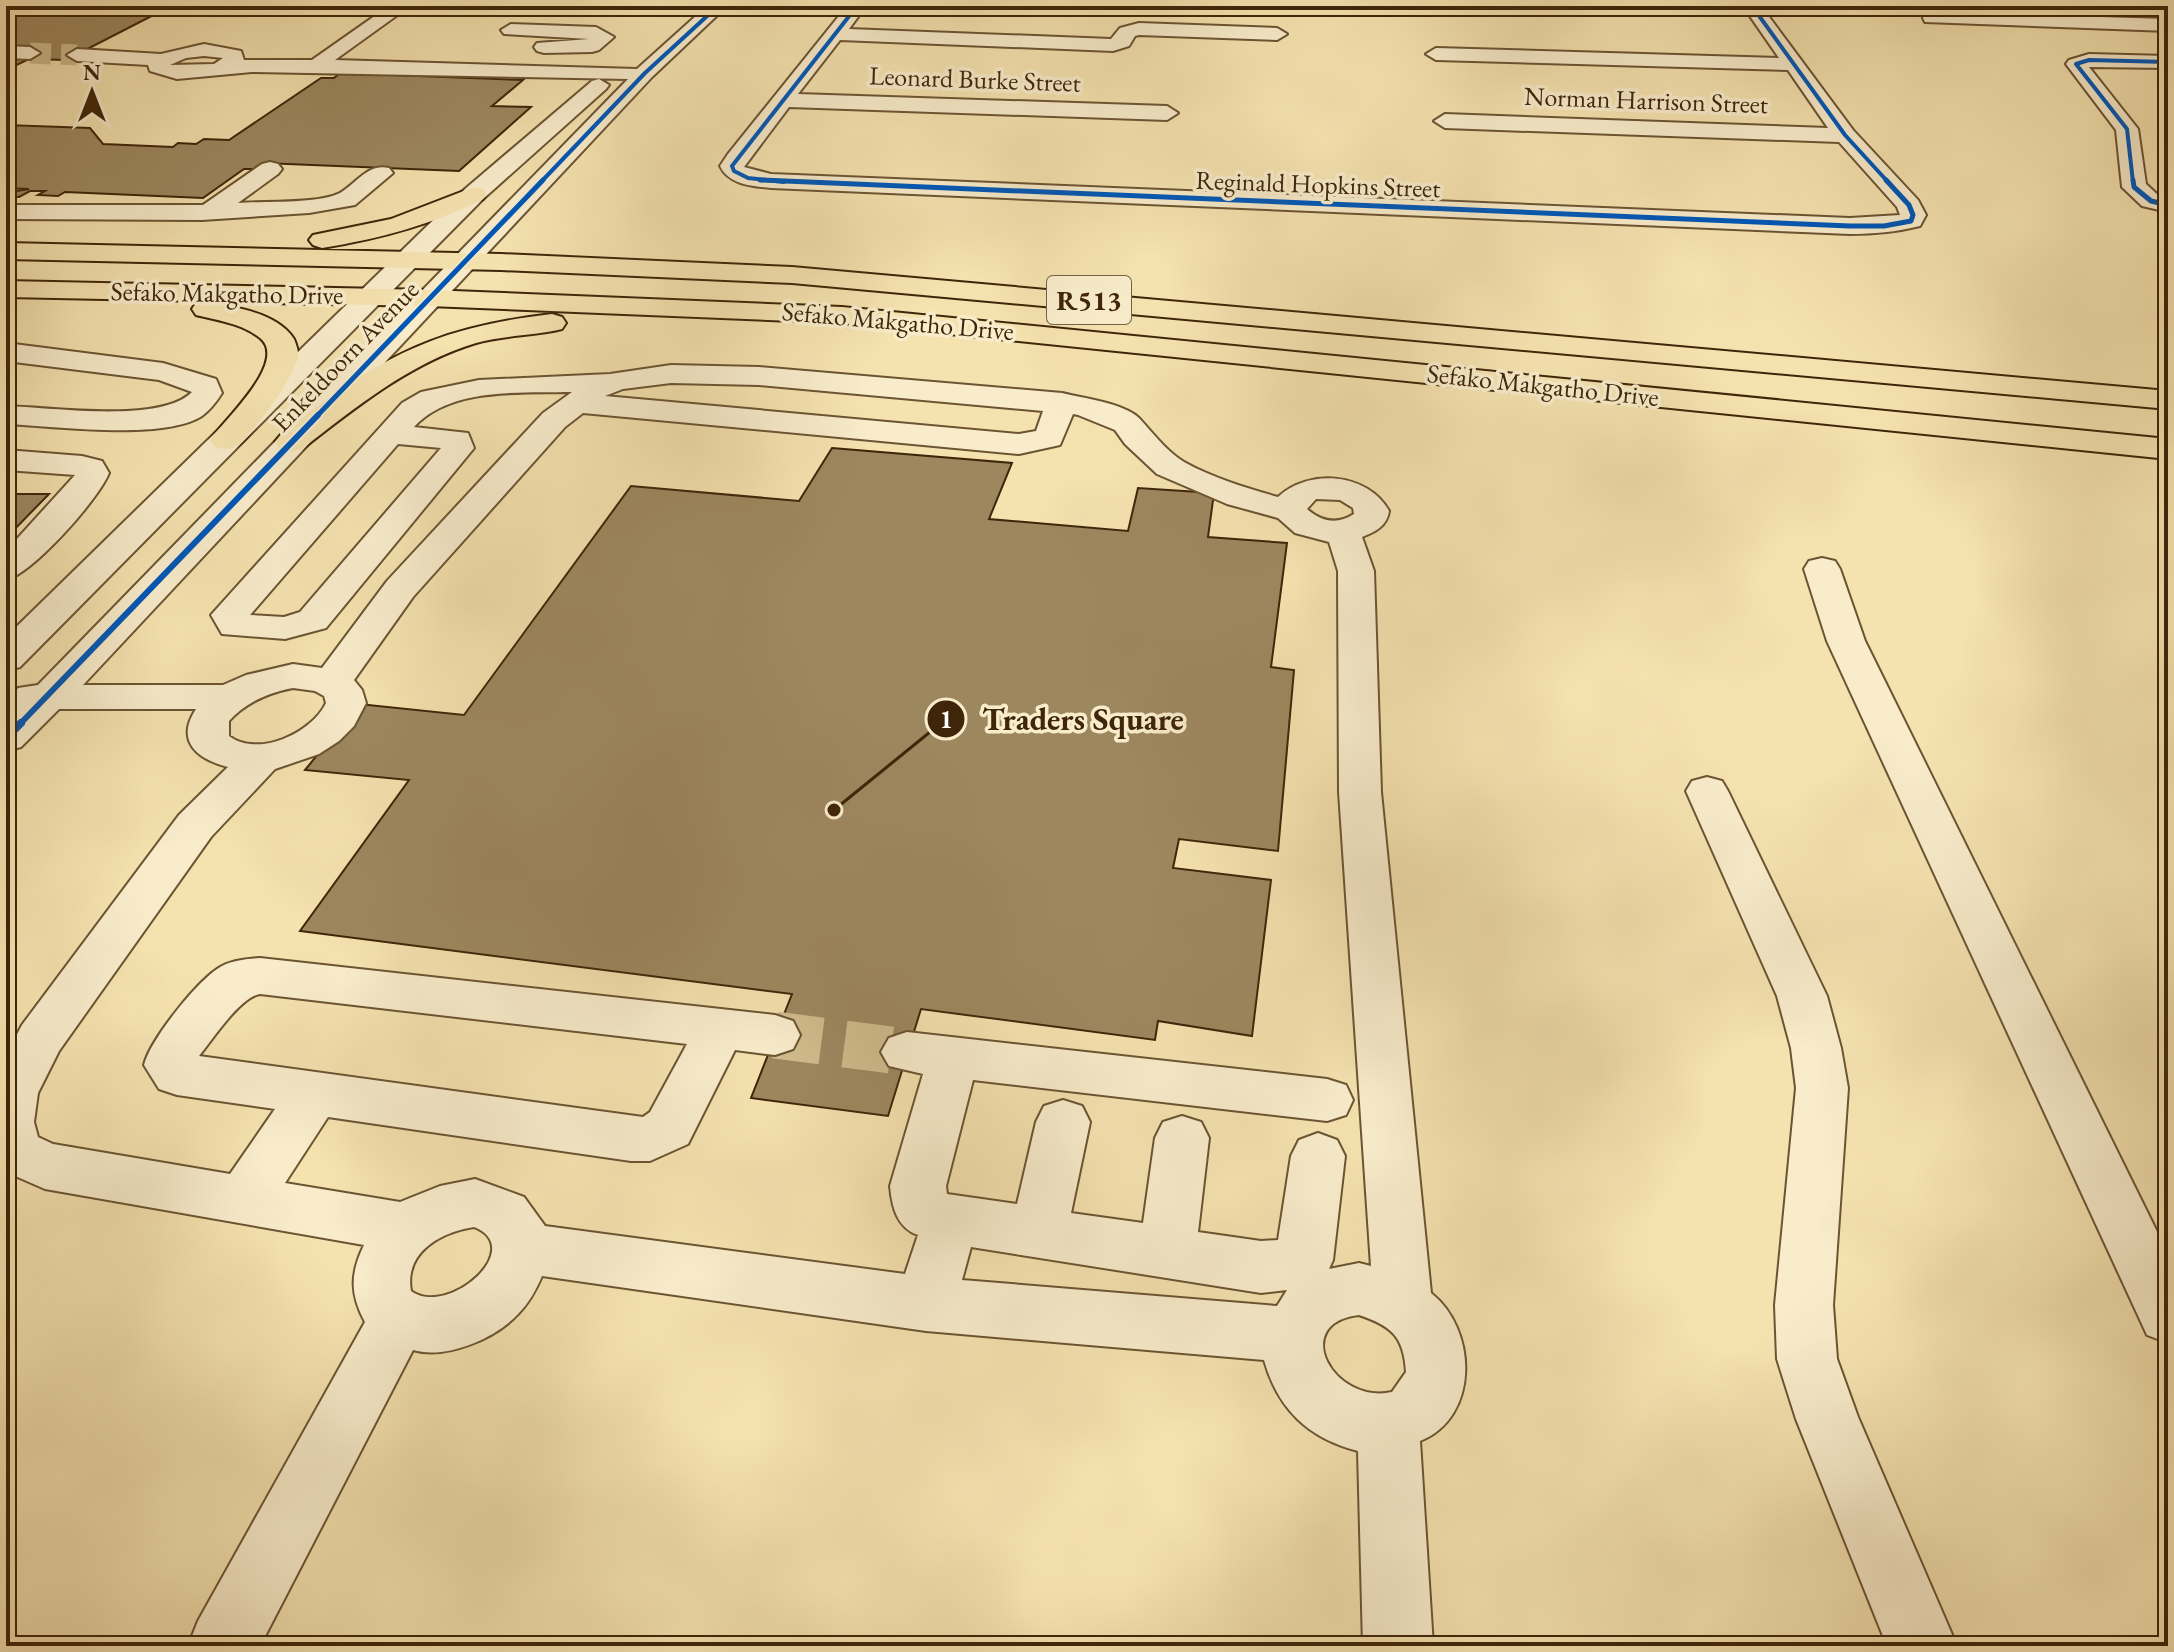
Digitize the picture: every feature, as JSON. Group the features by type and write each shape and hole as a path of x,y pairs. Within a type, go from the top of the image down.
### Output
{"main road":[{"path":"92,252 330,239 402,225 444,210 474,194"},
{"name":"Sefako Makgatho Drive","path":"6,251 463,262 792,275 2168,400"},
{"name":"Sefako Makgatho Drive","path":"6,289 370,296 750,309 1020,331 2168,449"},
{"path":"85,290 231,314 263,325 277,334 285,352 280,370 226,440"},
{"path":"291,442 393,366 459,338 530,325 750,309"}],"street":[{"path":"321,61 401,6"},
{"path":"658,35 697,6"},
{"name":"Enkeldoorn Avenue","path":"6,659 474,194 570,110 631,64 718,6"},
{"path":"782,100 857,6"},
{"path":"1727,6 1753,6 1845,135"},
{"path":"2065,6 2086,23"},
{"path":"1932,18 2168,25"},
{"path":"511,32 564,21"},
{"path":"835,34 1113,45 1122,42 1127,32 1139,29 1277,34"},
{"path":"344,45 392,57"},
{"path":"6,52 30,53"},
{"path":"1436,54 1793,64"},
{"path":"77,55 164,60 159,64 160,70 175,73 229,62 631,64"},
{"path":"229,62 392,57 513,65 567,82 575,92 570,110"},
{"path":"96,78 128,60"},
{"path":"2168,62 2089,60 2076,64 2127,129 2134,187 2151,201 2168,205"},
{"name":"Enkeldoorn Avenue","path":"6,738 49,697 463,262 631,64"},
{"name":"Leonard Burke Street","path":"782,100 1167,113"},
{"name":"Reginald Hopkins Street","path":"782,100 736,159 732,166 734,171 748,178 787,181 1818,225 1903,224 1911,221 1913,215 1909,205 1845,135"},
{"name":"Norman Harrison Street","path":"1445,121 1845,135"},
{"path":"210,212 270,169"},
{"path":"6,212 210,212 273,208 346,200 381,173"},
{"path":"273,208 310,182"},
{"path":"6,352 188,378 205,385 207,393 198,405 185,412 141,419 6,415"},
{"path":"390,434 443,437 457,440 458,448 313,620 285,628 235,626 230,615 390,434 417,406 435,397 506,388 617,381 671,374 759,376 1062,402 1103,412 1126,423 1136,437 1169,467 1197,481 1290,511 1304,524 1343,531 1356,571 1360,792 1403,1304"},
{"path":"34,384 188,378"},
{"path":"332,682 400,589 554,420 594,390 617,381"},
{"path":"574,403 1019,444 1049,438 1062,402"},
{"path":"6,460 82,466 90,468 92,473 87,485 25,553 6,569"},
{"path":"1822,569 1846,641 2168,1316"},
{"path":"315,677 332,682 343,691 347,703 342,717 329,731 286,753 240,758 223,754 211,745 206,735 208,722 231,697 249,687 282,678 315,677"},
{"path":"6,696 231,697"},
{"path":"261,758 195,826 40,1039 12,1093 7,1122 15,1151 45,1166 408,1228"},
{"path":"1707,791 1802,996 1816,1048 1822,1088 1804,1305 1807,1359 1827,1419 1922,1646"},
{"path":"720,1030 669,1128 650,1139 631,1139 177,1074 170,1065 173,1052 224,992 239,979 260,976 775,1035"},
{"path":"1318,1156 1304,1260 1282,1266 1261,1267 926,1214 920,1205 918,1186 930,1055 1327,1100"},
{"path":"244,1199 315,1094"},
{"path":"1039,1232 1063,1122"},
{"path":"1167,1252 1182,1138"},
{"path":"475,1203 495,1207 510,1217 520,1231 523,1248 518,1269 506,1288 488,1305 466,1318 443,1325 420,1325 399,1318 386,1304 379,1287 382,1266 392,1246 408,1228 430,1214 453,1205 475,1203"},
{"path":"931,1286 951,1219"},
{"path":"523,1248 926,1304 1294,1335"},
{"path":"1359,1289 1382,1293 1403,1304 1421,1319 1433,1339 1439,1360 1437,1382 1427,1401 1409,1415 1388,1423 1364,1423 1339,1415 1318,1401 1302,1380 1294,1359 1294,1335 1302,1315 1317,1300 1337,1291 1359,1289"},
{"path":"223,1646 399,1318"},
{"path":"1388,1423 1398,1646"}],"building":[{"path":"6,6 171,6 66,60 29,59 6,70 6,57 20,57 41,47 6,46"},
{"path":"340,73 523,80 492,106 531,107 459,171 263,163 254,169 244,169 203,198 65,192 58,196 38,195 45,191 6,197 11,192 29,189 6,188 6,125 90,128 103,144 173,147 178,143 196,144 204,139 229,140 321,78 334,78"},
{"path":"832,448 1012,463 989,519 1128,531 1138,488 1214,493 1208,537 1287,543 1271,667 1294,670 1278,851 1179,839 1173,868 1271,880 1252,1036 1158,1021 1155,1040 921,1009 888,1116 751,1098 792,994 300,931 409,780 305,770 359,704 464,715 631,486 799,501"},
{"path":"6,494 49,494 6,538"}],"tunnel":[{"path":"30,53 77,55"},
{"path":"775,1035 907,1052"}],"cycle path":[{"path":"6,738 49,697 645,73 718,6"},
{"path":"857,6 736,159 732,166 734,171 748,178 771,181 1850,226 1884,226 1911,221 1913,215 1909,205 1845,135 1752,6"},
{"path":"2168,62 2089,60 2076,64 2127,129 2134,187 2151,201 2168,205"}],"place":[{"name":"Traders Square","path":"834,810"}]}
